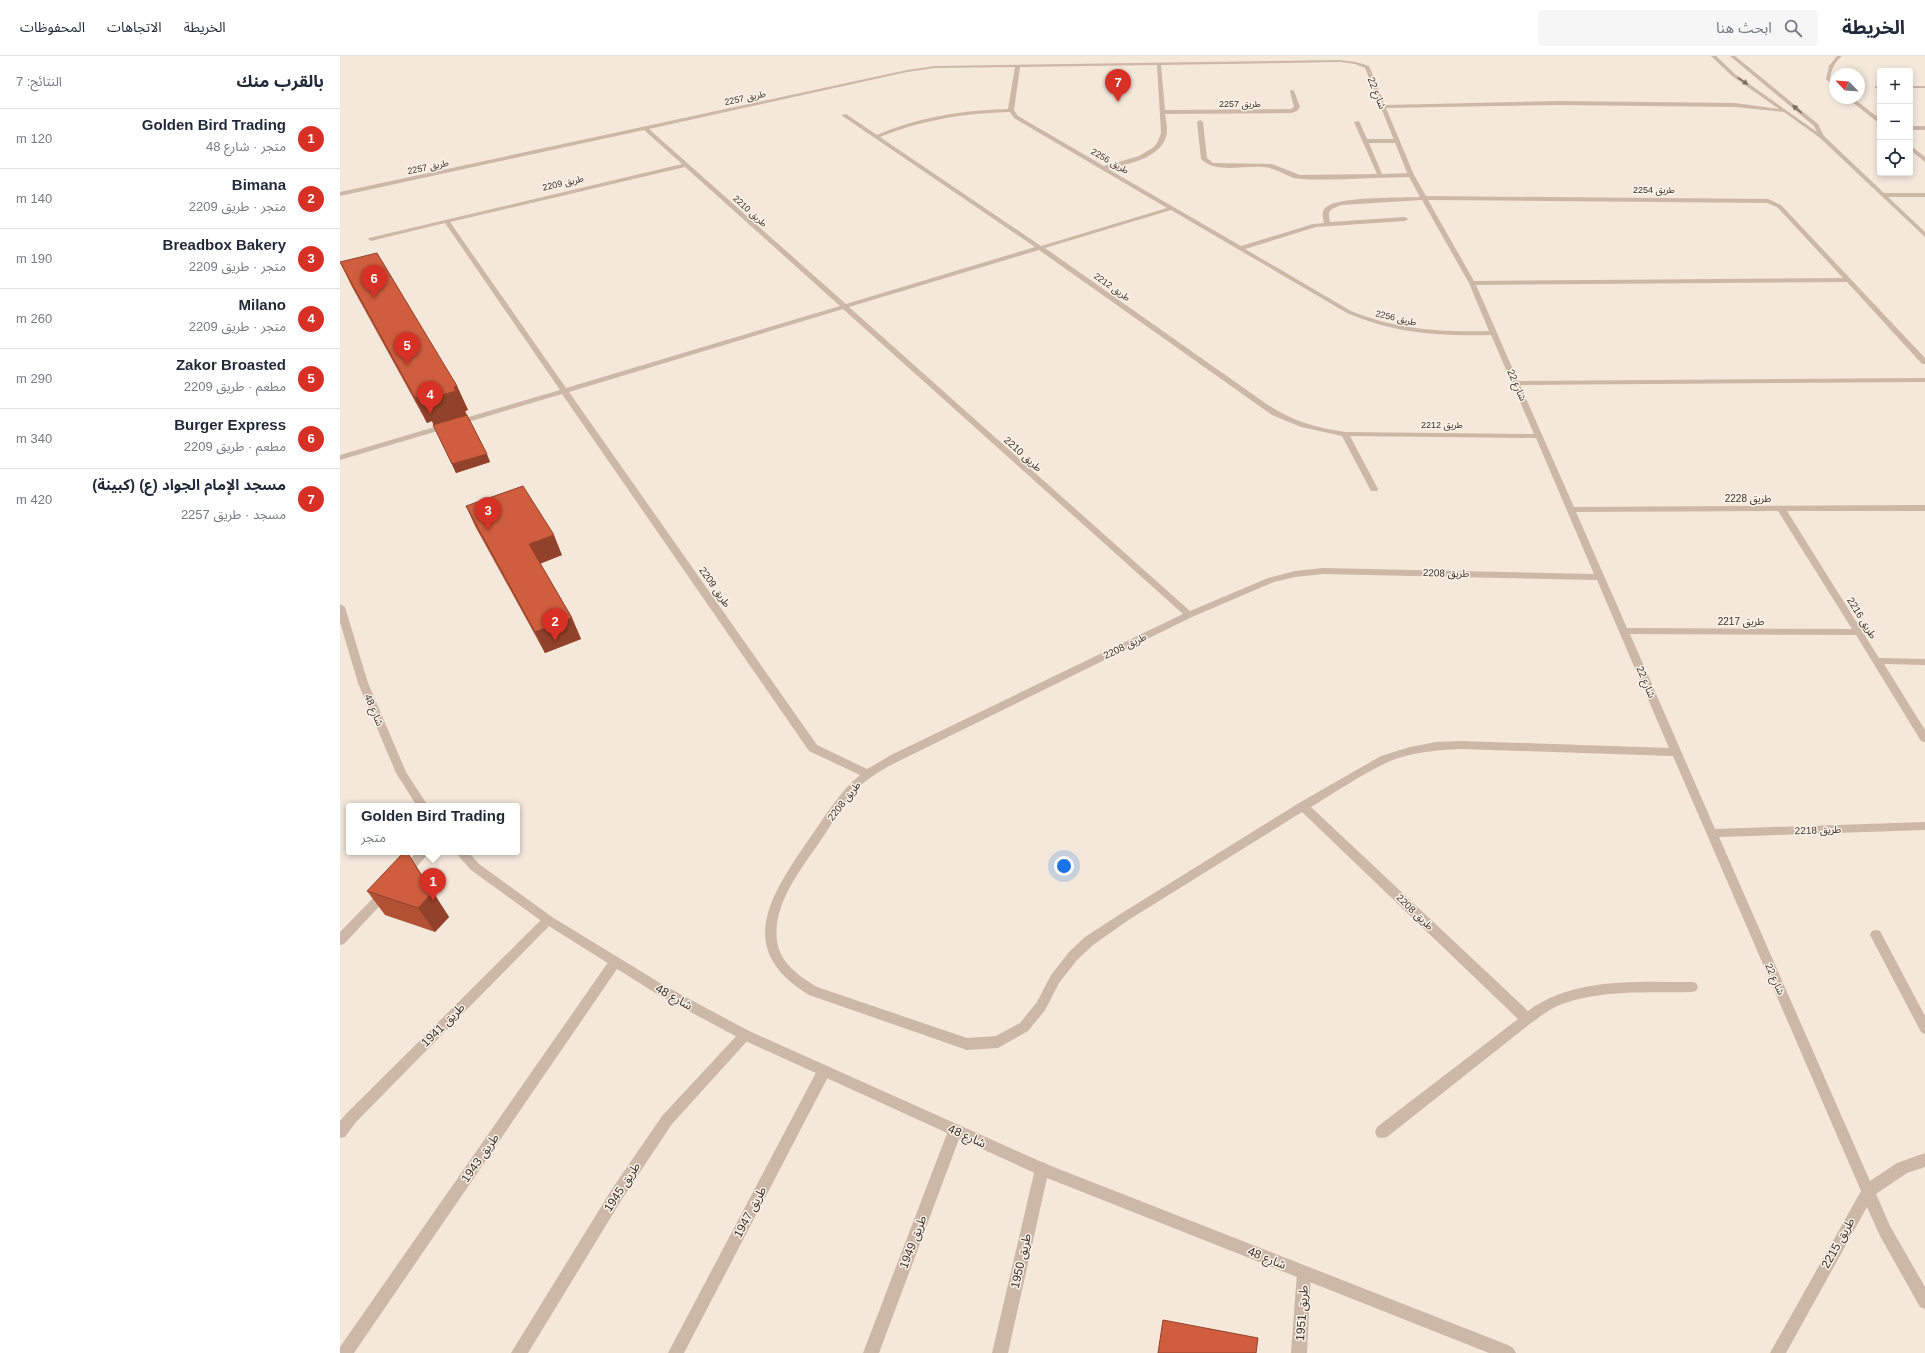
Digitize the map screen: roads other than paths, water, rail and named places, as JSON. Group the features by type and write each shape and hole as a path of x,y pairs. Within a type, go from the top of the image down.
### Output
{"street":[{"path":"1713,56 1729,71 1822,138 1925,235"},
{"path":"1732,56 1816,125 1822,138"},
{"path":"1831,68 1835,59 1840,56"},
{"name":"طريق 2257","path":"340,194 920,68 949,66 1340,62 1363,65"},
{"path":"1105,168 1132,160 1157,148 1163,140 1163,112 1159,65"},
{"name":"شارع 22","path":"1363,65 1367,67 1411,175 1426,198 1472,282 1885,1231 1925,1302"},
{"path":"876,137 898,128 958,115 981,111 1011,110 1018,66"},
{"path":"1913,87 1925,87"},
{"name":"طريق 2257","path":"1163,112 1291,111 1295,110 1297,107 1292,91"},
{"path":"1757,98 1762,94"},
{"path":"1735,105 1751,102"},
{"path":"1383,107 1560,103 1735,105 1786,111"},
{"path":"1858,104 1877,120"},
{"name":"طريق 2256","path":"1011,110 1016,117 1349,312 1369,321 1392,328 1418,332 1444,334 1494,333"},
{"name":"طريق 2212","path":"844,115 1040,248 1277,415 1308,428 1345,434 1539,436"},
{"path":"1200,122 1204,159 1211,164 1269,165 1280,168 1291,176 1300,177 1411,175"},
{"path":"1357,122 1380,175"},
{"name":"طريق 2210","path":"645,128 1189,615"},
{"path":"1913,128 1925,128"},
{"path":"1365,141 1397,141"},
{"path":"1913,150 1925,160"},
{"name":"طريق 2209","path":"371,239 686,164"},
{"path":"1884,195 1925,195"},
{"path":"1326,223 1325,213 1327,209 1340,203 1426,198"},
{"name":"طريق 2254","path":"1426,198 1768,201 1779,206 1925,362"},
{"path":"340,458 1173,208"},
{"path":"1241,248 1304,227 1326,223 1404,219"},
{"name":"طريق 2209","path":"446,221 813,748 868,774"},
{"path":"1472,282 1849,280"},
{"path":"1517,383 1925,380"},
{"path":"1345,434 1374,489"},
{"name":"طريق 2228","path":"1572,510 1925,508"},
{"name":"طريق 2216","path":"1782,509 1925,738"},
{"name":"طريق 2208","path":"1600,577 1323,571 1295,574 1271,580 1189,615 897,757 868,774 853,786 798,866 781,896 772,918 771,940 777,961 792,979 812,991 967,1044 998,1042 1024,1028 1041,1006 1055,979 1073,956 1089,941 1126,916 1303,806 1385,759 1410,751 1436,746 1676,752"},
{"name":"شارع 48","path":"340,607 363,683 401,773 421,803"},
{"name":"طريق 2217","path":"1624,631 1858,632"},
{"path":"1877,661 1925,662"},
{"name":"طريق 2208","path":"1303,806 1527,1019"},
{"name":"طريق 2218","path":"1711,833 1925,826"},
{"path":"340,940 421,855"},
{"name":"شارع 48","path":"463,855 475,866 548,920 661,990 745,1035 1042,1169 1508,1353"},
{"name":"طريق 1941","path":"340,1132 346,1117 548,920"},
{"path":"1876,936 1925,1028"},
{"name":"طريق 1943","path":"345,1353 615,962"},
{"path":"1382,1132 1527,1019 1551,1003 1580,992 1612,988 1692,987"},
{"name":"طريق 1945","path":"519,1353 617,1194 667,1120 745,1035"},
{"name":"طريق 1947","path":"676,1353 824,1071"},
{"name":"طريق 1949","path":"871,1353 955,1131"},
{"name":"طريق 2215","path":"1778,1353 1868,1192 1892,1174 1925,1160"},
{"name":"طريق 1950","path":"1000,1353 1042,1169"},
{"name":"طريق 1951","path":"1299,1353 1304,1273"}],"place":[{"name":"مسجد الإمام الجواد (ع) (كبينة)","path":"1118,102"},
{"name":"Burger Express","path":"374,298"},
{"name":"Zakor Broasted","path":"407,365"},
{"name":"Milano","path":"430,414"},
{"name":"Breadbox Bakery","path":"488,530"},
{"name":"Bimana","path":"555,641"},
{"name":"Golden Bird Trading","path":"433,901"}]}
